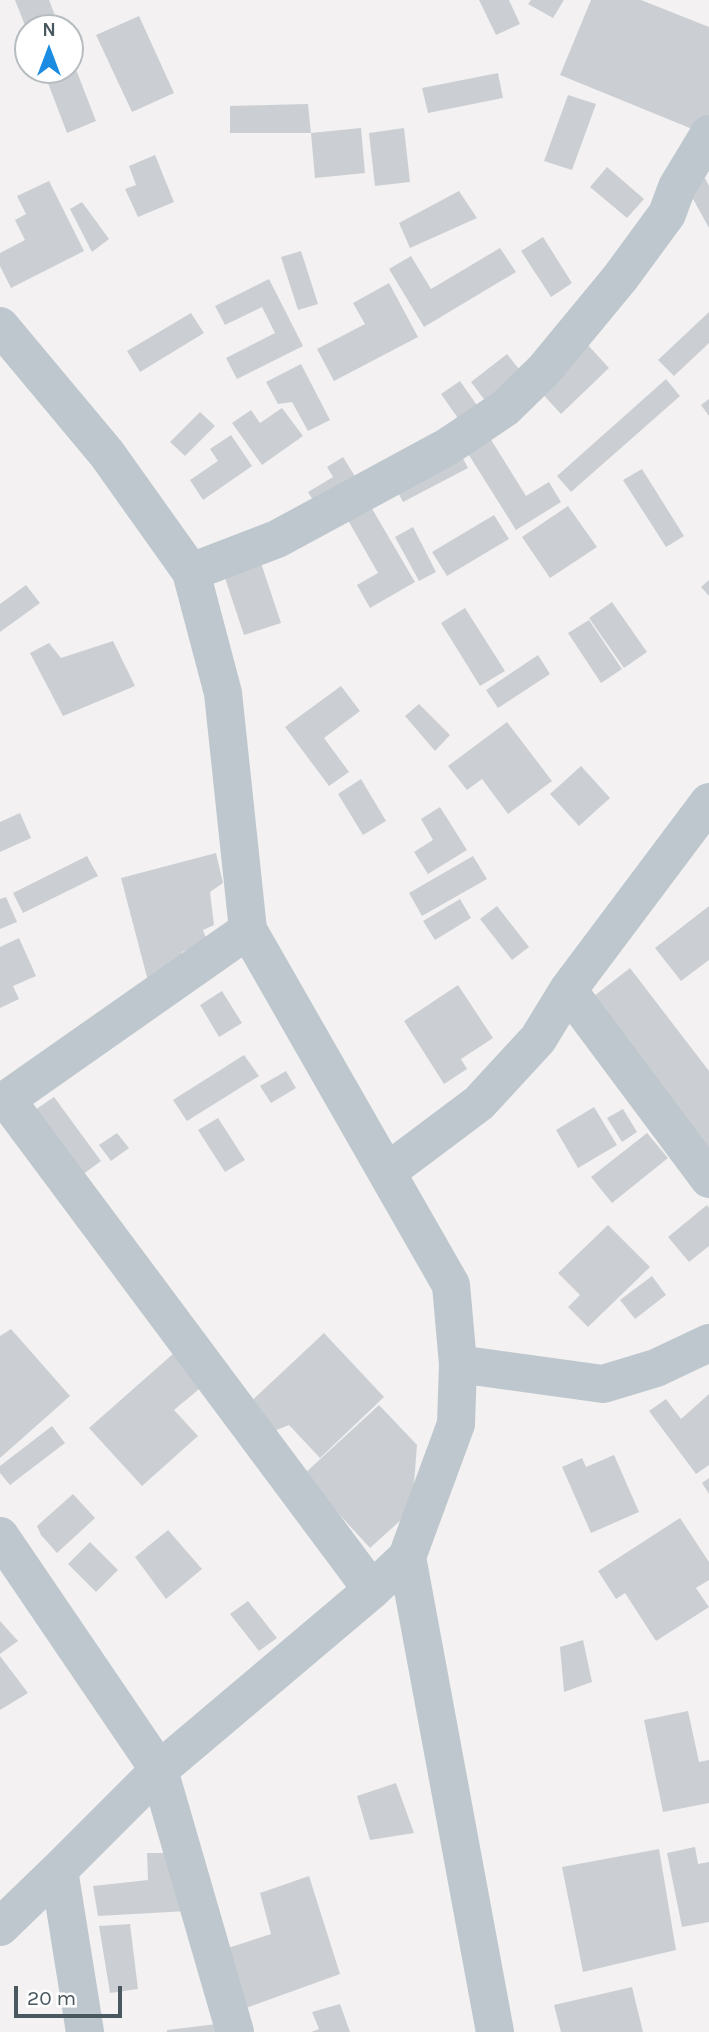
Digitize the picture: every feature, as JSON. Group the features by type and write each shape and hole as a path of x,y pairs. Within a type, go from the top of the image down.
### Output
{"street":[{"path":"191,572 277,539 447,447 505,408 544,370 620,278 667,214 677,187 709,134"},
{"path":"0,326 107,454 191,572 223,693 248,930 451,1285 458,1364 456,1424 407,1557 372,1590 159,1770 0,1927"},
{"path":"387,1172 479,1103 538,1039 568,990 704,815"},
{"path":"248,930 3,1102 372,1590"},
{"path":"568,990 709,1179"},
{"path":"458,1364 603,1384 656,1368 709,1343"},
{"path":"0,1536 159,1770 235,2032"},
{"path":"407,1557 495,2032"},
{"path":"59,1870 85,2032"}],"building":[{"path":"15,0 49,0 54,14 20,14"},
{"path":"479,0 509,0 520,24 496,35"},
{"path":"531,0 564,0 553,18 528,4"},
{"path":"591,0 641,0 709,27 709,117 702,133 560,75"},
{"path":"139,16 174,93 132,112 96,35"},
{"path":"498,73 503,98 428,113 422,88"},
{"path":"48,84 82,84 96,121 67,133"},
{"path":"568,95 596,104 572,170 544,161"},
{"path":"308,104 311,133 230,133 230,106"},
{"path":"361,128 365,173 315,178 311,133"},
{"path":"404,128 410,182 375,186 369,133"},
{"path":"155,155 174,202 138,217 125,189 136,185 129,166"},
{"path":"607,167 644,199 627,218 590,187"},
{"path":"705,178 709,186 709,228 687,188"},
{"path":"49,181 84,251 11,288 0,266 0,253 25,240 15,220 26,214 17,196"},
{"path":"459,191 477,218 410,248 399,223"},
{"path":"82,202 109,239 92,252 70,209"},
{"path":"543,237 572,283 551,297 521,251"},
{"path":"500,248 516,272 424,327 389,269 411,256 431,289"},
{"path":"301,251 318,304 298,310 281,257"},
{"path":"269,279 303,346 237,379 226,358 275,333 262,307 225,325 215,306"},
{"path":"389,283 418,337 334,381 317,349 365,324 353,303"},
{"path":"709,312 709,343 674,376 658,360"},
{"path":"191,313 204,333 140,372 127,351"},
{"path":"586,343 609,368 561,414 537,388"},
{"path":"507,354 522,373 486,402 471,382"},
{"path":"301,364 330,420 308,431 292,402 278,404 266,382"},
{"path":"666,379 680,396 571,492 557,476"},
{"path":"460,381 481,411 462,424 441,394"},
{"path":"709,399 709,416 701,405"},
{"path":"282,408 303,436 262,465 232,423 251,410 260,423"},
{"path":"200,412 215,426 185,456 170,442"},
{"path":"485,430 526,496 549,482 561,502 516,530 462,444"},
{"path":"231,435 252,466 203,500 190,480 218,461 210,449"},
{"path":"457,447 468,468 403,502 392,481"},
{"path":"343,457 359,483 318,508 308,492 333,477 327,467"},
{"path":"642,469 684,536 666,547 623,480"},
{"path":"364,495 415,582 370,608 357,585 378,573 341,508"},
{"path":"568,506 597,547 550,578 522,537"},
{"path":"494,515 509,539 447,576 432,552"},
{"path":"413,527 436,572 419,581 395,537"},
{"path":"259,557 281,623 244,635 222,569"},
{"path":"709,580 709,596 701,587"},
{"path":"26,585 40,603 0,632 0,604"},
{"path":"612,602 647,652 624,668 589,618"},
{"path":"465,608 505,671 480,686 441,623"},
{"path":"589,620 622,669 601,683 568,633"},
{"path":"113,641 135,686 63,716 30,653 49,643 61,658"},
{"path":"538,655 550,674 498,708 486,690"},
{"path":"341,686 360,711 324,738 349,772 329,786 285,727"},
{"path":"419,704 450,735 435,751 405,716"},
{"path":"507,722 552,781 508,814 482,779 467,790 448,766"},
{"path":"581,766 610,798 579,826 550,794"},
{"path":"361,779 386,821 363,835 338,794"},
{"path":"440,807 467,850 428,874 414,852 433,840 421,819"},
{"path":"20,813 31,838 0,852 0,822"},
{"path":"216,853 223,883 210,892 214,925 203,930 207,941 182,952 177,974 148,981 121,878"},
{"path":"87,856 98,876 23,913 13,893"},
{"path":"473,856 487,879 422,916 409,893"},
{"path":"6,897 17,922 0,929 0,899"},
{"path":"460,899 471,918 435,940 423,921"},
{"path":"497,906 529,947 512,960 480,919"},
{"path":"709,906 709,960 681,981 655,948"},
{"path":"19,938 36,976 13,986 19,999 0,1008 0,947"},
{"path":"630,968 709,1071 709,1156 589,1000"},
{"path":"458,985 493,1038 461,1059 467,1069 444,1084 404,1021"},
{"path":"222,991 242,1023 219,1037 200,1005"},
{"path":"244,1055 259,1076 187,1121 173,1100"},
{"path":"286,1071 296,1088 271,1103 260,1086"},
{"path":"54,1097 101,1161 82,1175 35,1110"},
{"path":"594,1107 617,1145 578,1168 556,1130"},
{"path":"623,1109 637,1132 622,1142 607,1118"},
{"path":"218,1118 245,1160 225,1172 198,1130"},
{"path":"117,1133 129,1148 111,1161 99,1145"},
{"path":"647,1133 668,1158 612,1203 591,1177"},
{"path":"707,1205 709,1246 689,1262 668,1237"},
{"path":"608,1225 650,1267 588,1327 568,1307 580,1295 558,1273"},
{"path":"652,1276 666,1295 635,1319 620,1300"},
{"path":"11,1329 70,1396 0,1458 0,1336"},
{"path":"324,1333 384,1397 320,1458 289,1425 269,1433 245,1407"},
{"path":"174,1353 204,1385 174,1410 198,1436 142,1486 89,1428"},
{"path":"709,1394 709,1465 696,1474 649,1411 666,1399 681,1419"},
{"path":"379,1405 417,1445 412,1510 370,1548 303,1475"},
{"path":"52,1426 65,1443 10,1485 0,1473 0,1466"},
{"path":"614,1455 639,1512 591,1533 562,1467 582,1458 586,1467"},
{"path":"709,1478 709,1494 702,1483"},
{"path":"73,1494 95,1518 57,1553 41,1535 37,1526"},
{"path":"680,1518 709,1562 709,1580 696,1588 709,1607 656,1641 625,1593 616,1599 598,1571"},
{"path":"168,1530 202,1569 166,1599 135,1557"},
{"path":"90,1542 118,1570 96,1592 68,1564"},
{"path":"248,1601 277,1638 259,1651 230,1614"},
{"path":"0,1621 18,1641 0,1654"},
{"path":"583,1640 592,1682 564,1692 560,1647"},
{"path":"0,1656 28,1693 0,1710"},
{"path":"688,1711 699,1762 709,1760 709,1803 663,1812 644,1720"},
{"path":"396,1783 414,1833 370,1840 357,1796"},
{"path":"695,1847 698,1864 709,1862 709,1922 682,1927 667,1853"},
{"path":"659,1849 676,1950 583,1972 562,1867"},
{"path":"147,1853 178,1853 188,1911 98,1916 93,1886 148,1880"},
{"path":"309,1876 340,1974 246,2008 228,1948 271,1934 260,1893"},
{"path":"130,1924 138,1989 110,1993 99,1926"},
{"path":"632,1987 643,2032 561,2032 554,2005"},
{"path":"340,2004 350,2032 311,2032 319,2029 312,2012"},
{"path":"217,2024 219,2032 167,2032 167,2030"}]}
